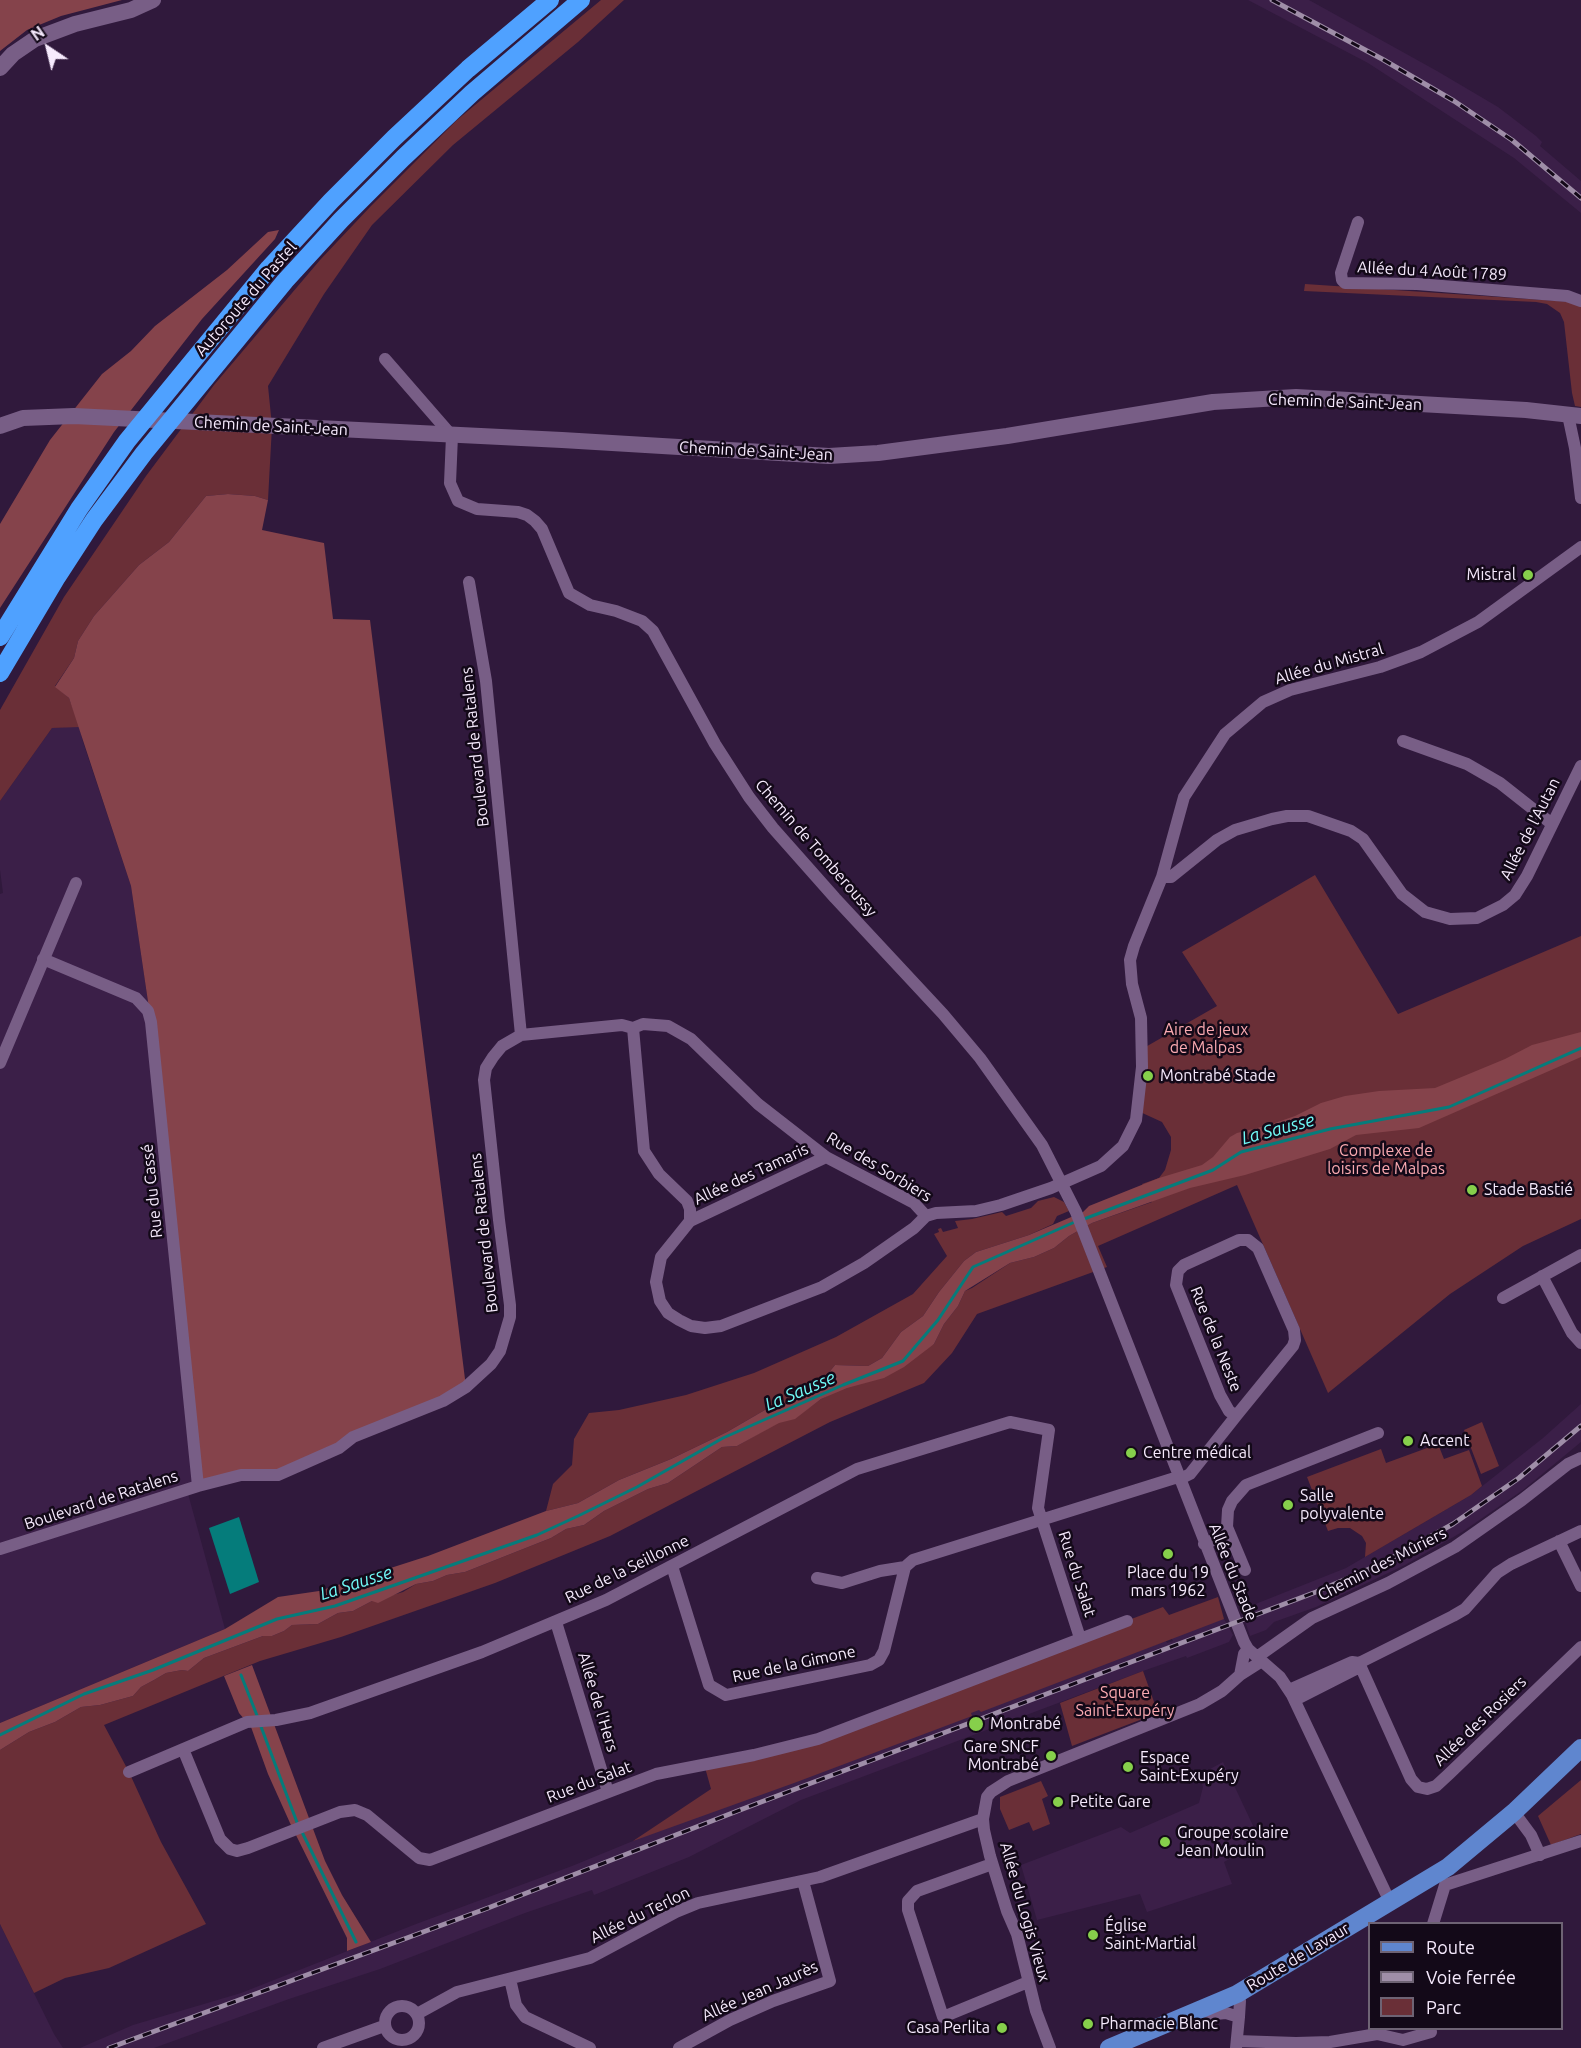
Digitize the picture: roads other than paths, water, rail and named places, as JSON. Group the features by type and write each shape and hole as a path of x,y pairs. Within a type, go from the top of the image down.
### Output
{"highway":[{"name":"Autoroute du Pastel","path":"0,637 79,509 127,441 269,268 394,138 468,69 550,0"},
{"name":"Autoroute du Pastel","path":"0,673 94,520 144,453 285,281 341,220 403,158 472,93 581,0"}],"main road":[{"name":"Route de Lavaur","path":"1109,2048 1237,1994 1448,1867 1514,1812 1581,1748"}],"street":[{"path":"0,68 13,54 35,39 75,24 131,10 153,0"},
{"name":"Allée du 4 Août 1789","path":"1358,222 1341,273 1345,283 1417,284 1567,296 1581,301"},
{"path":"385,359 452,436"},
{"name":"Chemin de Saint-Jean","path":"0,426 30,417 81,417 562,440 830,456 878,453 1007,436 1213,402 1296,397 1526,410 1575,416"},
{"path":"1575,416 1575,448 1581,498"},
{"name":"Chemin de Tomberoussy","path":"452,436 450,483 458,501 477,509 527,515 542,529 569,593 590,605 636,618 653,631 738,781 773,828 943,1014 980,1058 1042,1145 1062,1183"},
{"name":"Allée du Mistral","path":"1162,877 1184,797 1225,734 1245,715 1263,702 1290,690 1380,667 1421,652 1478,622 1581,548"},
{"name":"Boulevard de Ratalens","path":"0,1549 198,1486 242,1475 278,1475 339,1448 352,1437 443,1401 466,1388 500,1351 510,1317 510,1305 484,1080 486,1068 493,1057 502,1046 520,1035 486,681 469,582"},
{"path":"1403,741 1467,764 1500,783 1552,824"},
{"name":"Allée de l'Autan","path":"1162,877 1171,877 1217,840 1234,831 1272,819 1308,816 1351,831 1364,839 1402,894 1425,912 1450,919 1477,918 1503,905 1515,895 1527,876 1581,765"},
{"path":"1062,1183 1101,1166 1114,1156 1123,1146 1136,1120 1141,1078 1141,1018 1132,984 1130,960 1162,877"},
{"path":"0,1063 76,883"},
{"name":"Rue du Cassé","path":"43,959 136,998 148,1011 151,1022 198,1486"},
{"name":"Rue des Sorbiers","path":"520,1035 622,1025 633,1028 643,1024 658,1024 679,1031 691,1039 758,1104 826,1157 914,1203 926,1216 936,1213 976,1211 1001,1205 1062,1183"},
{"path":"633,1028 644,1151 659,1174 687,1201 690,1221 661,1257 657,1268 656,1291 668,1313 691,1326 705,1328 738,1320 822,1287 889,1246 926,1216"},
{"name":"Allée des Tamaris","path":"690,1221 826,1157"},
{"name":"Allée du Stade","path":"1062,1183 1084,1232 1236,1624 1256,1656 1280,1677 1292,1695 1390,1902"},
{"name":"Rue de la Neste","path":"1178,1475 1206,1452 1236,1416 1293,1346 1295,1340 1294,1330 1258,1248 1248,1240 1239,1240 1184,1265 1176,1277 1176,1285 1220,1395 1229,1411 1236,1416"},
{"path":"1503,1298 1581,1255"},
{"path":"1542,1276 1569,1328 1581,1343"},
{"name":"Rue de la Seillonne","path":"129,1772 247,1722 276,1720 310,1713 458,1662 606,1600 857,1469 1010,1422 1049,1430 1038,1508 1043,1520"},
{"path":"1245,1570 1227,1527 1228,1510 1232,1501 1246,1485 1378,1433"},
{"name":"Chemin des Mûriers","path":"983,1819 987,1797 1008,1781 1190,1708 1222,1691 1256,1656 1312,1618 1388,1583 1455,1547 1514,1506 1568,1464 1581,1458"},
{"path":"817,1578 842,1583 879,1571 905,1567 913,1560 1178,1475"},
{"name":"Rue du Salat","path":"1043,1520 1080,1638"},
{"path":"1204,1544 1218,1538 1227,1527"},
{"path":"1292,1695 1352,1662 1359,1663 1454,1616 1466,1609 1497,1573 1581,1531"},
{"path":"1559,1542 1581,1587"},
{"name":"Rue de la Gimone","path":"672,1566 709,1685 726,1695 870,1665 879,1660 884,1651 905,1567"},
{"name":"Rue du Salat","path":"183,1749 220,1839 230,1849 242,1850 348,1810 361,1812 419,1858 430,1860 656,1774 754,1755 818,1739 1127,1621"},
{"name":"Allée de l'Hers","path":"556,1622 608,1792"},
{"name":"Allée des Rosiers","path":"1359,1663 1411,1779 1418,1787 1427,1789 1436,1786 1581,1647"},
{"path":"1240,1674 1244,1654 1256,1656"},
{"path":"1514,1812 1531,1835 1540,1855"},
{"name":"Allée du Logis Vieux","path":"983,1819 992,1864 1017,1934 1039,2022 1050,2048"},
{"name":"Allée du Terlon","path":"417,2014 457,1992 590,1958 676,1912 698,1903 820,1877 983,1819"},
{"path":"1433,1922 1446,1885 1581,1842"},
{"path":"992,1864 917,1891 908,1901 908,1910 943,2017 1028,1982"},
{"name":"Allée Jean Jaurès","path":"679,2048 730,2020 773,2001 830,1981 803,1881"},
{"path":"510,1979 516,2005 525,2017 590,2048"},
{"path":"1237,1994 1240,2001 1239,2043 1330,2042 1377,2034 1403,2040 1431,2030"},
{"path":"398,2006 409,2007 417,2014 419,2020 417,2031 409,2039 397,2044 384,2026 386,2015 398,2006"},
{"path":"1184,2017 1226,2013 1239,2017"},
{"path":"323,2048 384,2026"}],"waterway":[{"name":"La Sausse","path":"1084,1219 1213,1170 1241,1152 1330,1129 1449,1107 1581,1048"},
{"name":"La Sausse","path":"0,1735 84,1694 153,1670 277,1619 335,1606 537,1535 637,1487 723,1438 903,1361 938,1320 973,1267 1077,1221"},
{"path":"241,1675 258,1718"},
{"path":"260,1724 298,1825"},
{"path":"301,1830 356,1942"}],"railway":[{"path":"1272,0 1454,101 1512,140 1581,198"},
{"path":"109,2048 488,1908 1316,1592 1381,1564 1453,1524 1519,1478 1581,1426"}],"place":[{"name":"Mistral","path":"1528,575"},
{"name":"Montrabé Stade","path":"1148,1076"},
{"name":"Stade Bastié","path":"1472,1190"},
{"name":"Accent","path":"1408,1441"},
{"name":"Centre médical","path":"1131,1453"},
{"name":"Salle polyvalente","path":"1288,1505"},
{"name":"Place du 19 mars 1962","path":"1168,1554"},
{"name":"Montrabé","path":"976,1724"},
{"name":"Gare SNCF Montrabé","path":"1051,1756"},
{"name":"Espace Saint-Exupéry","path":"1128,1767"},
{"name":"Petite Gare","path":"1058,1802"},
{"name":"Groupe scolaire Jean Moulin","path":"1165,1842"},
{"name":"Église Saint-Martial","path":"1093,1935"},
{"name":"Pharmacie Blanc","path":"1088,2024"},
{"name":"Casa Perlita","path":"1002,2028"}],"park label":[{"name":"Aire de jeux de Malpas","path":"1206,1039"},
{"name":"Complexe de loisirs de Malpas","path":"1386,1160"},
{"name":"Square Saint-Exupéry","path":"1125,1702"}]}
